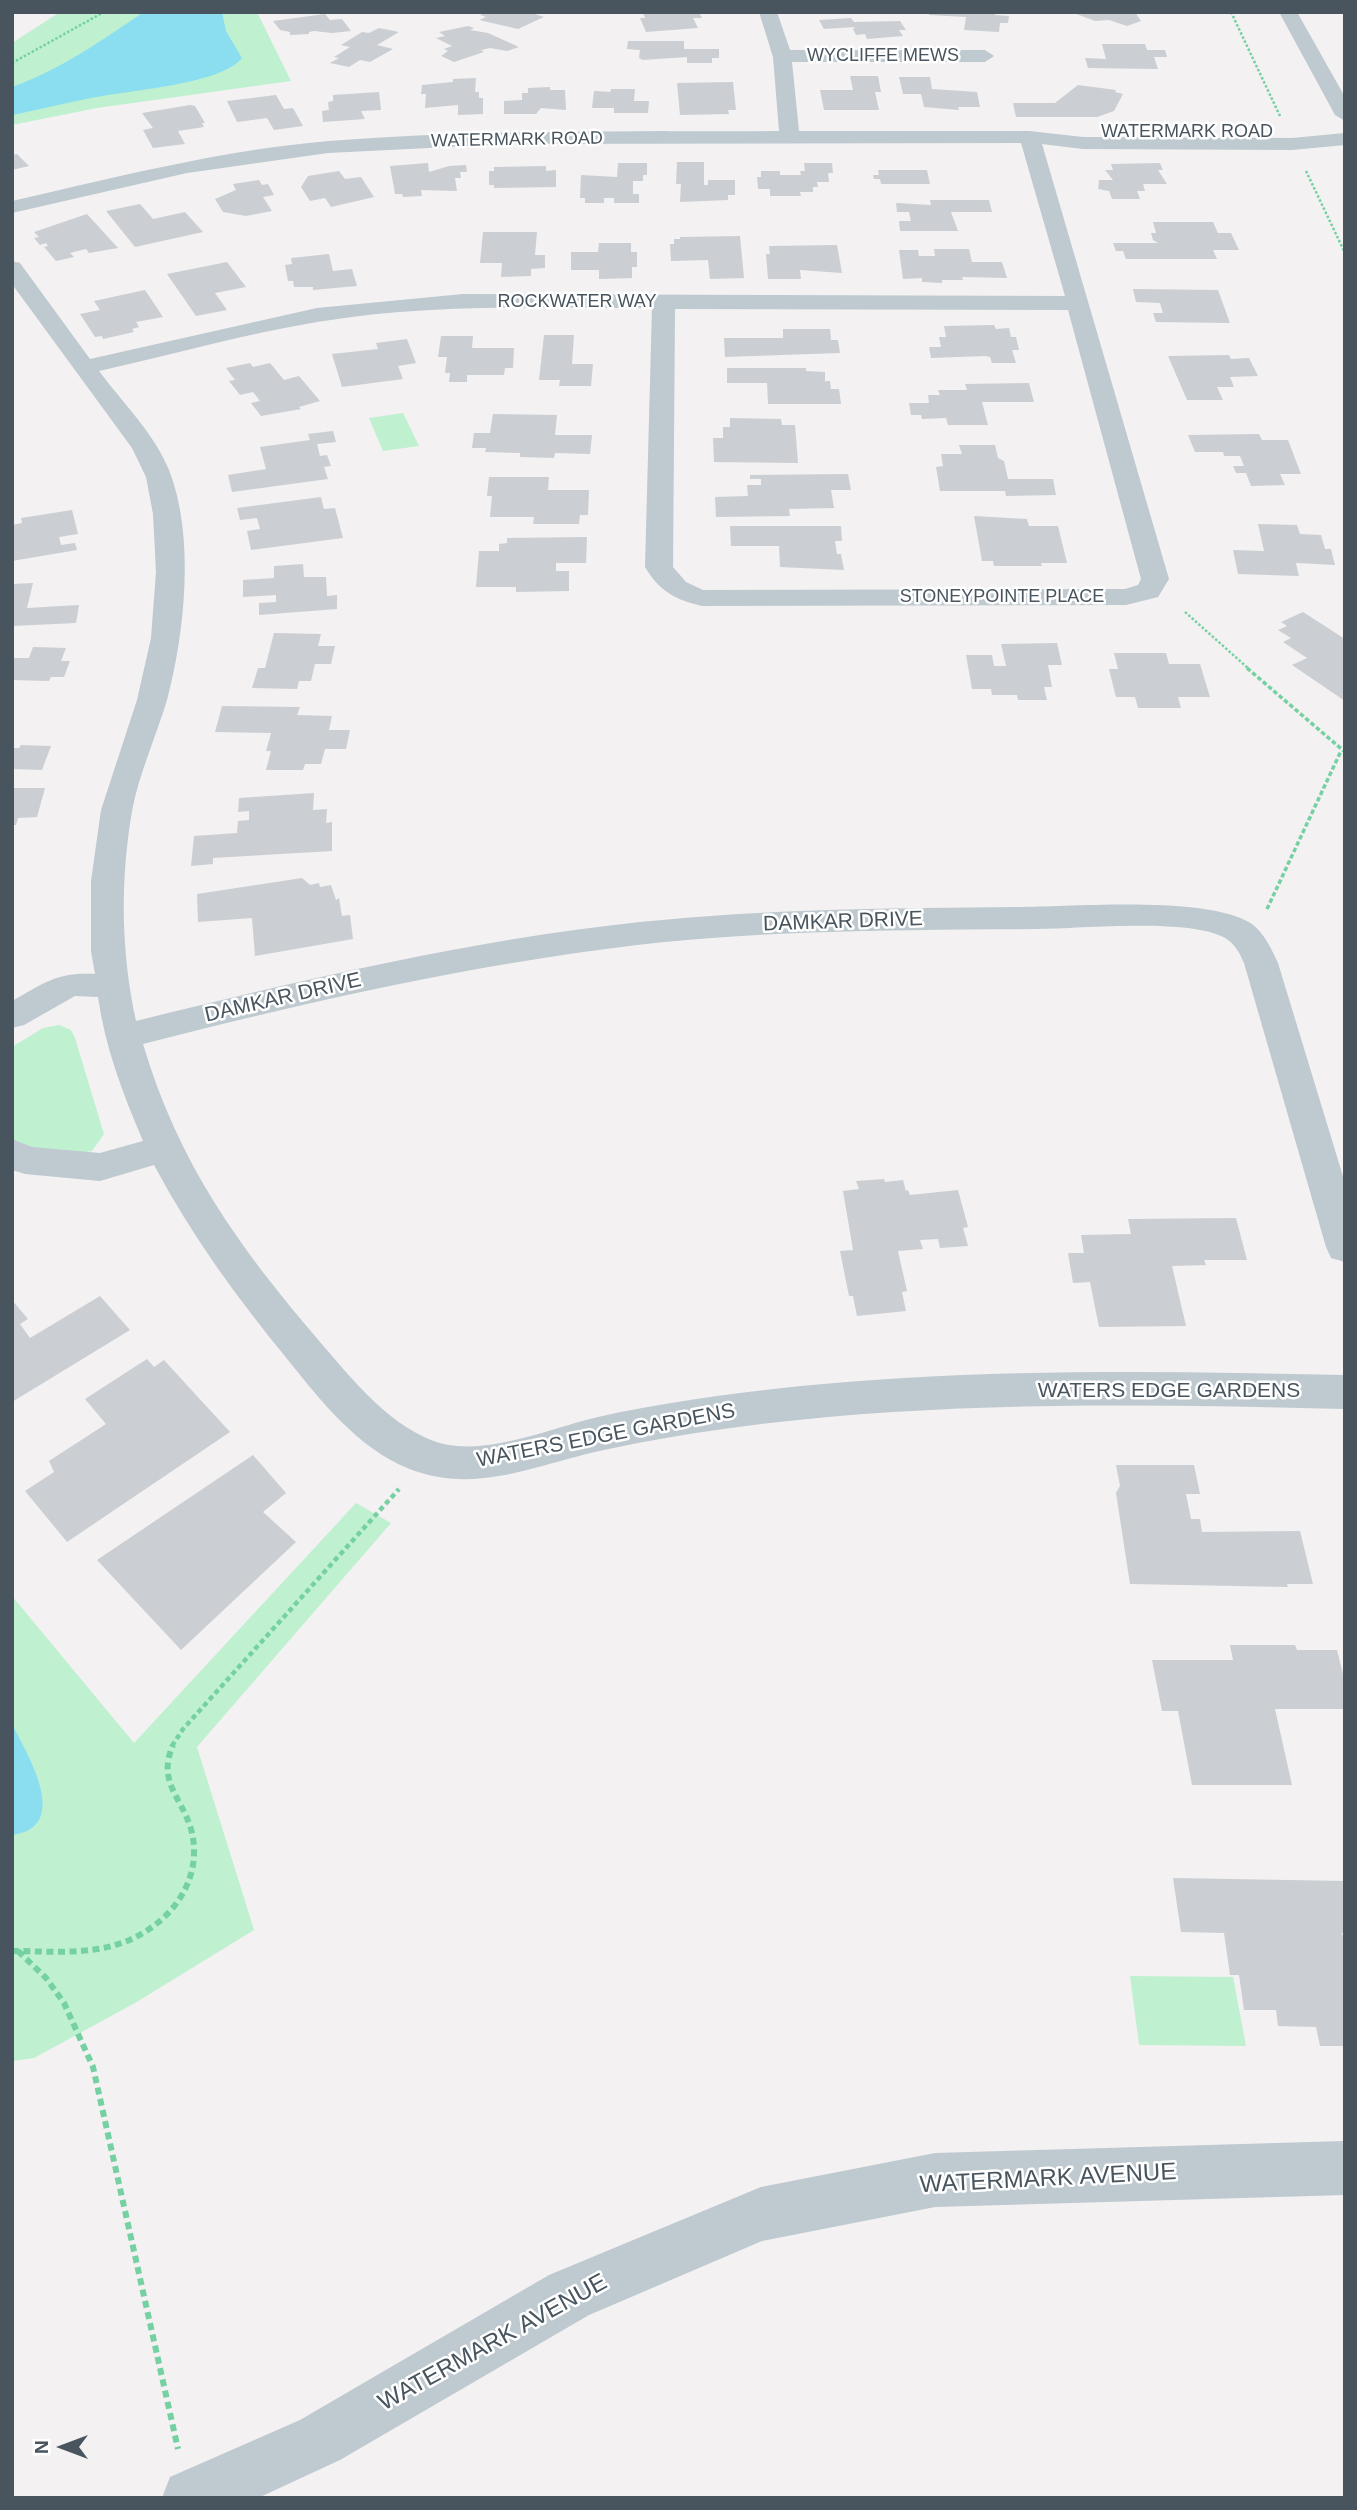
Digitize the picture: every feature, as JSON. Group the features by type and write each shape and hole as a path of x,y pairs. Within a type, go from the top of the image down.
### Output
{"street":[{"path":"768,12 782,56 790,138"},
{"path":"1288,12 1345,115"},
{"name":"WYCLIFFE MEWS","path":"782,56 985,56"},
{"name":"WATERMARK ROAD","path":"12,207 187,167 328,147 510,138 1029,138 1083,143 1279,144 1345,138"},
{"name":"STONEYPOINTE PLACE","path":"664,303 659,567 664,577 684,594 702,598 1126,597 1148,591 1155,579 1029,138"},
{"name":"WATERS EDGE GARDENS","path":"12,268 155,465 168,530 168,617 153,698 131,756 116,814 105,910 110,986 140,1096 164,1149 214,1238 259,1298 323,1372 386,1438 428,1457 450,1463 501,1459 597,1434 691,1417 871,1395 1177,1388 1345,1392"},
{"name":"ROCKWATER WAY","path":"84,367 317,315 393,306 463,302 1077,303"},
{"name":"DAMKAR DRIVE","path":"122,1037 377,976 583,941 663,931 883,919 1117,918 1186,918 1237,931"},
{"path":"1237,931 1252,944 1261,962 1345,1247"},
{"path":"12,1016 69,984 110,986"},
{"path":"12,1153 25,1160 100,1167 164,1149"},
{"name":"WATERMARK AVENUE","path":"185,2478 320,2440 569,2295 761,2214 935,2180 1345,2168"}],"path":[{"path":"12,63 104,12"},
{"path":"1185,612 1343,752 1270,906 1237,931"},
{"path":"15,1951 107,1948 154,1928 181,1902 191,1876 195,1854 191,1830 172,1793 164,1768 168,1748 428,1457"},
{"path":"15,1951 50,1979 71,2010 93,2067 185,2478"}],"green space":[{"path":"60,12 257,12 291,81 97,108 12,125 12,43"},
{"path":"403,413 419,446 383,451 369,418"},
{"path":"59,1025 71,1030 75,1038 104,1134 92,1151 50,1152 20,1144 12,1139 12,1047 43,1028"},
{"path":"356,1503 391,1523 197,1747 254,1930 135,2003 34,2058 12,2061 12,1596 134,1743"},
{"path":"1130,1976 1233,1977 1246,2046 1139,2045"}],"water":[{"path":"144,12 222,12 226,31 242,58 232,67 198,79 12,115 12,87 64,63"},
{"path":"12,1724 35,1770 43,1804 40,1819 30,1829 12,1835"}],"building":[{"path":"488,12 529,12 544,17 518,29 479,20 486,17 480,15"},
{"path":"699,12 702,18 693,18 698,28 646,32 640,18 645,18 643,13"},
{"path":"929,12 996,12 995,15 1009,16 1008,23 1000,23 999,32 964,30 966,17 929,15"},
{"path":"1071,12 1135,12 1141,21 1127,26 1109,20 1095,21"},
{"path":"325,14 330,20 342,19 351,31 314,31 309,34 290,35 290,32 280,30 273,21"},
{"path":"851,18 854,22 900,21 906,30 899,30 903,36 867,39 865,34 856,35 853,29 855,27 824,29 819,20"},
{"path":"468,26 474,28 470,30 488,33 519,47 507,51 490,48 481,50 484,52 454,62 441,56 448,51 444,49 452,46 436,38 445,36 439,32"},
{"path":"379,28 399,32 377,45 393,49 370,62 360,60 349,67 330,63 339,58 334,57 350,47 341,45 362,32 369,33"},
{"path":"628,41 684,41 684,49 719,49 719,58 712,58 712,63 687,63 687,57 643,60 639,58 640,50 627,49"},
{"path":"1102,44 1145,44 1147,50 1165,50 1167,57 1154,57 1158,69 1088,68 1085,58 1106,59"},
{"path":"850,76 878,76 881,92 875,92 879,110 824,110 820,90 853,90"},
{"path":"899,77 930,77 932,89 977,92 980,107 958,107 959,110 924,107 921,94 903,94"},
{"path":"476,78 475,92 479,92 479,98 483,98 483,114 458,115 458,105 425,108 426,94 421,94 422,85"},
{"path":"733,82 736,110 728,110 729,114 680,115 677,83"},
{"path":"1078,85 1116,90 1115,92 1123,94 1114,111 1097,117 1016,117 1013,103 1055,103"},
{"path":"550,87 550,90 565,90 566,110 541,108 536,114 504,114 504,101 522,100 522,93 528,93 528,88"},
{"path":"611,89 635,89 634,101 649,101 648,113 614,113 614,108 592,108 594,91 610,92"},
{"path":"379,92 381,110 361,111 365,119 323,122 322,111 329,110 328,102 333,101 333,95"},
{"path":"276,95 284,109 293,108 303,126 274,130 267,118 237,122 227,101"},
{"path":"195,106 205,123 202,123 204,127 178,131 185,144 153,148 143,130 153,128 142,113"},
{"path":"17,154 29,166 12,170 12,155"},
{"path":"677,162 704,162 704,185 708,185 708,180 735,180 735,195 728,195 728,200 680,202 681,184 676,184"},
{"path":"428,163 429,172 449,166 466,165 467,172 460,172 461,178 455,178 457,191 421,190 422,196 403,197 402,194 395,194 390,166"},
{"path":"618,163 647,163 647,175 643,175 643,181 633,181 633,194 639,194 639,203 614,203 614,198 604,198 604,203 585,203 585,198 580,198 581,175 617,177"},
{"path":"804,163 832,163 833,173 828,173 829,182 817,182 818,187 813,187 813,192 800,192 801,196 770,196 770,189 758,189 757,177 761,177 761,171 801,175 800,171 805,171"},
{"path":"1160,163 1163,170 1158,170 1167,184 1143,184 1145,191 1137,191 1140,199 1112,199 1109,191 1098,189 1099,180 1113,180 1105,170 1113,170 1111,164"},
{"path":"546,166 546,171 556,170 556,187 494,188 494,185 489,185 489,171 494,171 494,167"},
{"path":"878,170 927,170 930,184 881,184 880,179 874,179 873,175 879,175"},
{"path":"339,171 345,179 361,177 374,197 331,207 325,198 310,201 301,187 308,176"},
{"path":"259,180 262,185 268,184 274,195 263,197 272,211 246,216 223,212 215,199 236,190 233,184"},
{"path":"930,200 989,200 992,212 951,212 958,231 900,231 899,221 911,221 909,212 897,212 896,203 931,205"},
{"path":"140,204 153,219 185,212 203,232 135,247 106,211"},
{"path":"87,214 118,248 89,253 86,249 70,253 74,257 56,261 44,247 48,246 46,243 40,245 34,238 39,237 34,232"},
{"path":"1153,222 1213,222 1218,233 1231,233 1239,250 1213,250 1217,259 1126,259 1123,251 1116,251 1113,243 1158,243 1153,240 1151,233 1156,233"},
{"path":"483,232 537,232 535,255 545,255 545,268 531,269 531,276 501,277 502,263 480,263"},
{"path":"740,236 744,278 710,279 708,260 671,261 670,244 674,244 674,239"},
{"path":"599,243 631,243 631,252 637,252 637,267 632,267 632,278 599,279 599,270 571,270 571,252 598,252"},
{"path":"837,245 842,273 800,270 801,279 768,279 766,254 770,254 769,246"},
{"path":"934,249 969,249 972,262 1002,262 1007,278 962,277 963,280 942,280 942,283 922,282 922,278 903,279 899,250 918,250 919,256 935,256"},
{"path":"329,254 333,271 352,269 357,286 313,290 313,287 294,287 293,281 288,281 285,265 292,264 291,258"},
{"path":"227,262 246,287 215,293 227,310 196,316 167,274"},
{"path":"1133,289 1218,290 1230,323 1156,322 1153,313 1163,313 1160,303 1136,302"},
{"path":"145,290 163,317 136,322 139,327 132,329 134,332 103,339 102,336 95,337 80,314 100,310 94,301"},
{"path":"994,325 996,329 1009,328 1011,337 1016,337 1019,350 1012,350 1016,363 992,363 990,357 986,356 931,358 929,347 941,347 939,337 946,337 944,326"},
{"path":"783,329 830,329 831,340 838,340 840,353 725,357 724,338 783,338"},
{"path":"544,335 574,335 572,364 593,364 591,386 559,386 560,380 539,380"},
{"path":"441,336 473,336 472,348 514,348 513,368 505,368 504,375 467,375 467,382 449,382 450,373 445,373 447,357 438,357"},
{"path":"407,339 416,363 398,366 403,379 342,387 332,354 378,349 376,343"},
{"path":"1229,355 1231,359 1249,358 1258,376 1230,377 1234,387 1217,387 1223,400 1187,400 1168,356"},
{"path":"250,363 253,367 270,363 284,380 299,376 320,401 299,407 301,409 261,416 251,403 260,401 253,392 240,395 229,381 235,380 226,368"},
{"path":"727,368 806,368 806,371 825,372 825,381 830,381 831,389 839,389 841,404 768,404 767,383 727,383"},
{"path":"1029,383 1034,402 982,402 988,425 948,425 946,418 922,419 921,415 911,415 909,403 929,403 928,395 940,395 938,390 967,390 965,384"},
{"path":"493,414 557,415 555,435 592,435 590,454 555,453 554,458 520,457 520,453 485,452 486,448 472,448 474,433 490,433"},
{"path":"730,418 781,419 782,425 795,425 798,463 714,462 713,438 723,438 723,427 730,427"},
{"path":"333,431 336,442 317,444 320,456 327,455 331,466 324,467 328,479 232,492 228,475 266,469 260,447 310,440 308,434"},
{"path":"1259,434 1262,440 1288,440 1301,474 1280,474 1285,485 1251,486 1246,473 1236,473 1233,466 1244,466 1240,456 1224,456 1223,452 1195,452 1188,435"},
{"path":"959,445 995,445 998,458 1004,461 1008,479 1053,479 1056,495 1006,496 1005,491 940,491 936,467 943,466 941,454 962,454"},
{"path":"848,474 851,490 831,490 834,508 789,509 790,516 716,517 715,497 748,496 747,485 761,485 761,479 750,479 750,475"},
{"path":"489,477 549,477 548,490 589,490 588,515 580,515 579,524 533,524 534,517 490,517 492,496 487,496"},
{"path":"321,497 324,509 335,508 343,538 251,550 247,531 260,529 257,518 240,520 237,508"},
{"path":"72,510 78,534 59,537 61,545 75,543 77,550 12,561 12,525 22,523 21,518"},
{"path":"974,516 1027,519 1029,526 1058,526 1067,563 994,566 993,561 982,561"},
{"path":"1258,524 1297,525 1300,534 1321,535 1325,549 1331,549 1335,565 1296,563 1299,576 1238,574 1233,550 1264,551"},
{"path":"730,526 841,526 842,541 835,541 844,570 780,567 779,546 731,546"},
{"path":"587,537 586,563 556,563 556,571 569,571 569,591 516,592 516,587 476,587 479,551 499,551 499,544 507,543 507,538"},
{"path":"303,564 304,577 326,577 327,596 337,595 337,609 259,615 259,603 276,602 276,595 243,597 243,580 274,578 274,566"},
{"path":"33,583 27,608 79,605 76,623 12,626 12,584"},
{"path":"1303,612 1345,639 1345,701 1292,665 1307,658 1283,642 1291,638 1278,630 1287,626 1281,622"},
{"path":"274,633 321,634 318,646 335,646 331,664 315,664 311,681 299,681 297,689 252,688 258,668 265,668"},
{"path":"1057,643 1062,665 1048,665 1052,687 1044,687 1047,700 1018,700 1017,695 992,695 991,689 972,689 966,655 992,655 994,666 1006,666 1001,644"},
{"path":"33,647 66,648 61,661 70,661 64,677 51,677 49,681 12,680 12,658 29,658"},
{"path":"1114,653 1166,653 1169,664 1200,664 1210,697 1178,697 1181,708 1138,708 1135,697 1116,697 1109,669 1118,669"},
{"path":"222,706 300,707 297,715 332,716 329,730 350,730 346,749 325,749 321,764 305,764 303,770 266,770 271,751 266,751 271,733 215,732"},
{"path":"21,745 51,746 42,770 12,769 12,748 19,748"},
{"path":"12,788 45,788 37,817 18,818 16,825 12,825"},
{"path":"314,793 313,810 327,809 326,823 332,822 332,851 213,858 213,864 191,866 194,836 237,833 238,821 249,820 249,811 238,812 239,798"},
{"path":"302,878 310,885 331,885 336,900 339,898 342,916 350,915 353,939 255,956 252,918 198,922 197,894"},
{"path":"884,1179 885,1182 903,1180 910,1195 958,1190 968,1227 963,1228 968,1246 940,1248 938,1239 920,1240 923,1249 898,1251 907,1291 902,1292 906,1311 857,1316 853,1296 849,1296 840,1251 853,1250 843,1191 859,1189 856,1181"},
{"path":"1236,1218 1247,1260 1204,1260 1206,1265 1172,1266 1186,1326 1099,1327 1090,1282 1073,1283 1068,1253 1084,1253 1081,1235 1131,1234 1128,1219"},
{"path":"100,1296 130,1330 12,1402 12,1300 28,1319 20,1324 30,1338"},
{"path":"147,1359 154,1367 164,1360 230,1432 67,1542 25,1491 54,1472 49,1461 106,1424 85,1399"},
{"path":"253,1455 286,1493 263,1512 296,1542 181,1650 97,1560"},
{"path":"1116,1465 1194,1465 1200,1494 1186,1494 1191,1519 1200,1519 1202,1532 1300,1531 1313,1584 1287,1584 1288,1587 1130,1584 1116,1493 1120,1486"},
{"path":"1230,1645 1295,1645 1297,1650 1337,1650 1345,1682 1345,1709 1275,1709 1292,1785 1192,1785 1178,1711 1162,1711 1152,1660 1233,1660"},
{"path":"1173,1878 1345,1881 1345,1933 1342,1933 1345,1946 1345,2046 1320,2046 1316,2027 1278,2026 1276,2010 1244,2010 1239,1975 1230,1975 1224,1933 1181,1932"}]}
